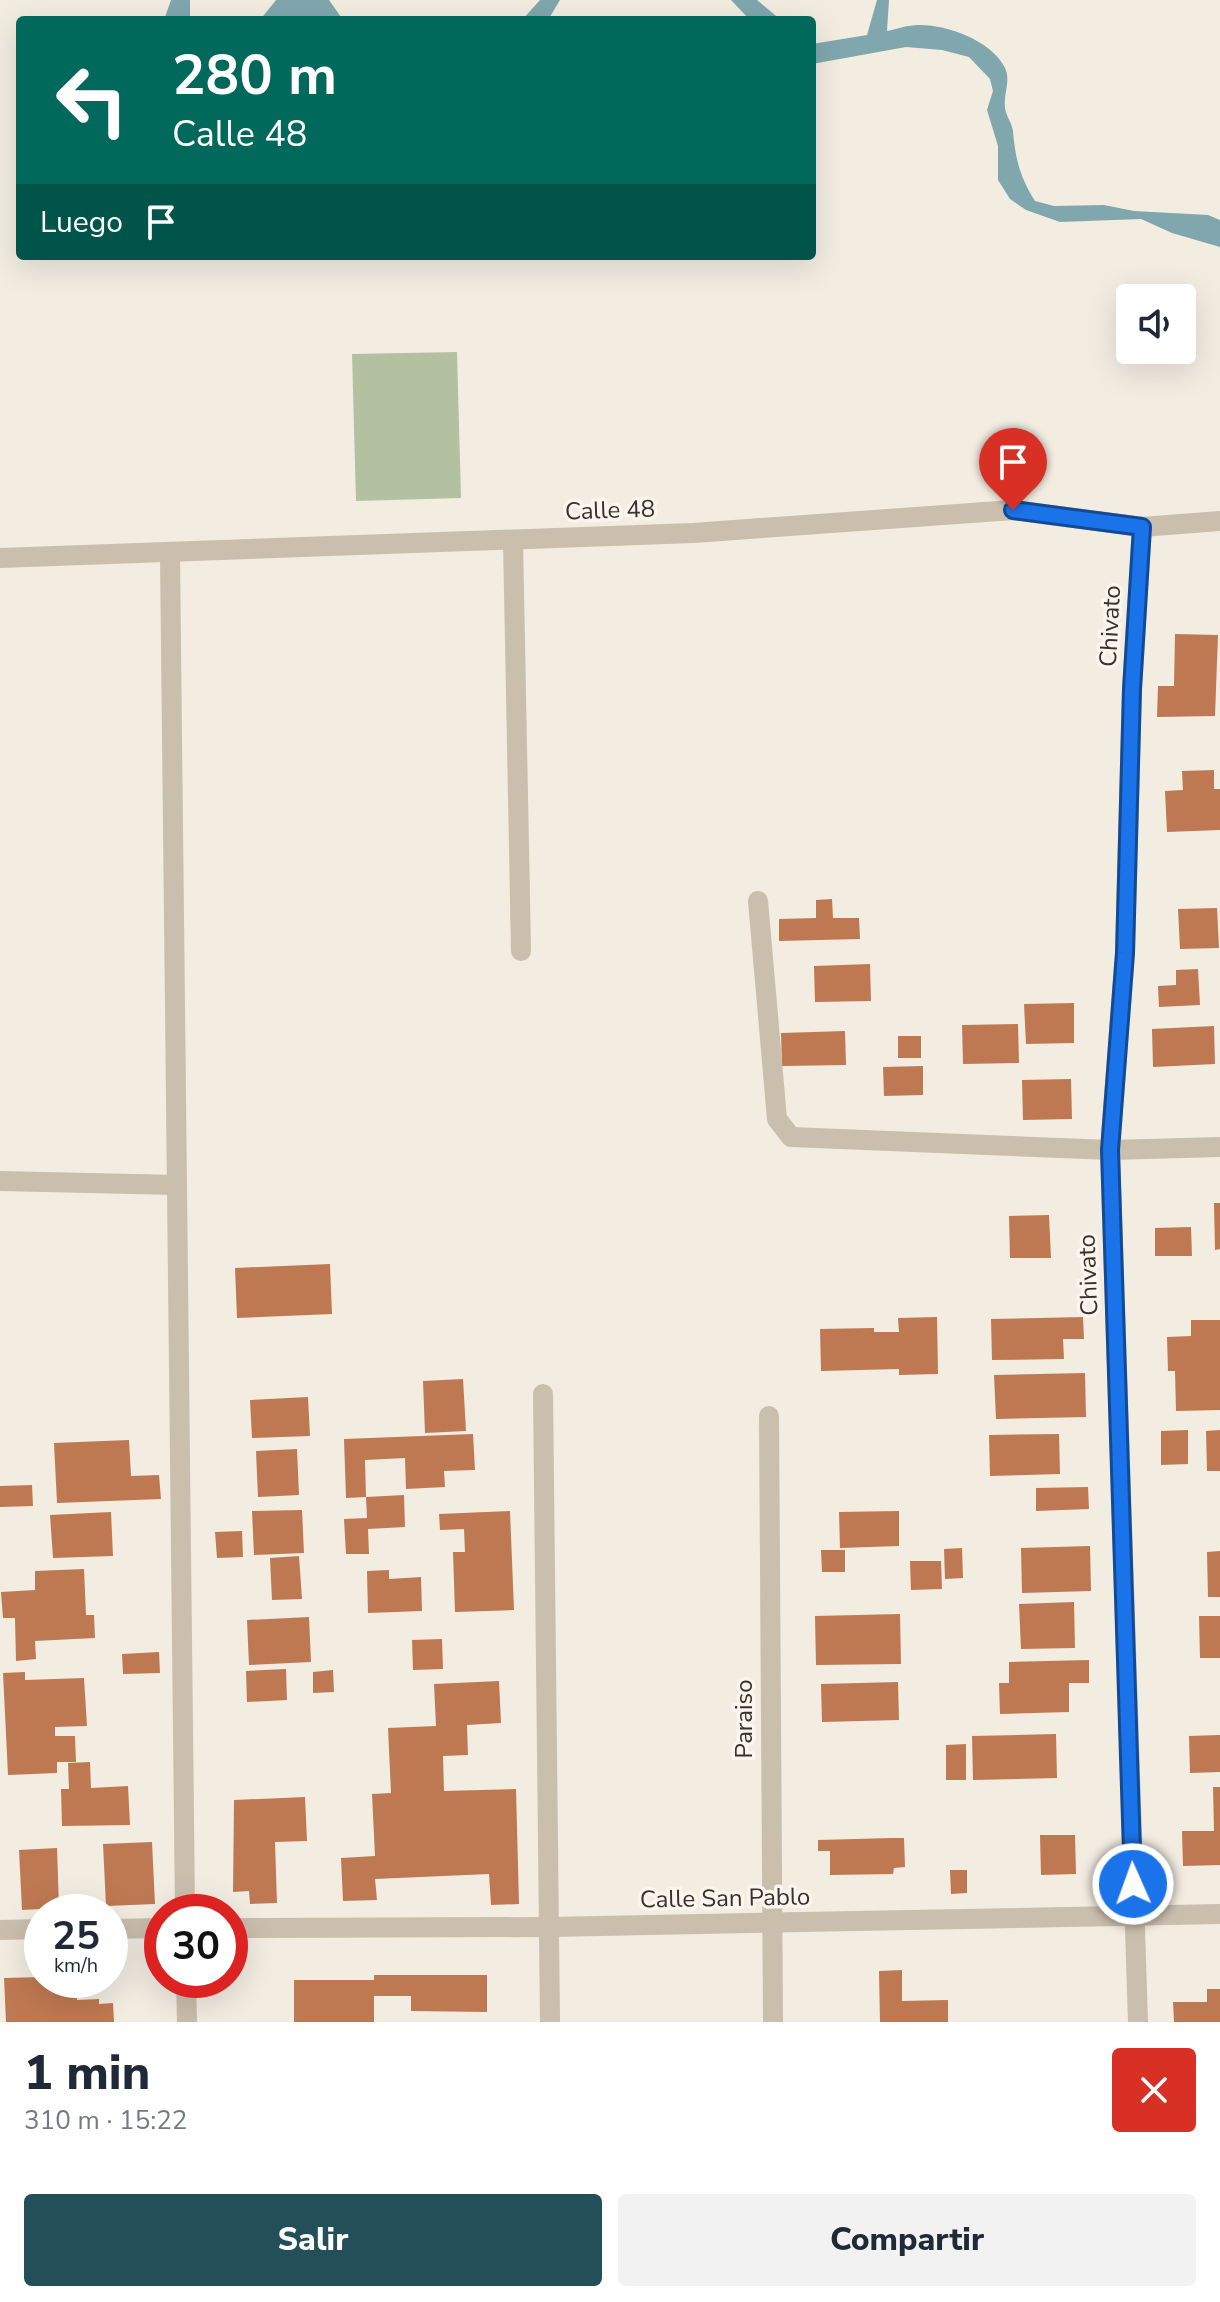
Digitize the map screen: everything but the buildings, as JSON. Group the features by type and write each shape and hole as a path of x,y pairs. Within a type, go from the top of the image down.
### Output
{"street":[{"name":"Calle 48","path":"0,558 170,555 693,533 1013,510 1142,527 1220,521"},
{"name":"Chivato","path":"1138,2022 1110,1150 1125,953 1132,689 1142,527"},
{"path":"513,540 521,951"},
{"path":"170,555 185,1894"},
{"path":"758,901 777,1119 785,1133 799,1139 1110,1150 1220,1147"},
{"path":"0,1181 177,1185"},
{"path":"543,1394 550,2022"},
{"name":"Paraiso","path":"769,1416 773,2022"},
{"name":"Calle San Pablo","path":"248,1928 549,1927 1220,1914"},
{"path":"0,1930 24,1929"},
{"path":"186,1998 187,2022"}],"green space":[{"path":"457,352 461,498 356,501 352,354"}],"water":[{"path":"171,0 190,0 190,16 165,16"},
{"path":"276,0 329,0 340,16 301,16 263,16"},
{"path":"540,0 560,0 550,16 526,16"},
{"path":"731,0 757,0 776,16 746,16"},
{"path":"877,0 889,0 887,31 914,25 941,27 966,35 988,48 1006,71 1005,108 1019,167 1035,201 1054,206 1104,205 1134,211 1208,215 1220,220 1220,247 1172,233 1141,219 1060,222 1026,210 1010,199 998,180 998,146 987,110 993,91 990,79 969,57 942,50 906,47 816,63 816,43 867,35"}],"route":[{"path":"1013,510 1142,527 1132,689 1125,953 1110,1150 1133,1884"}]}
